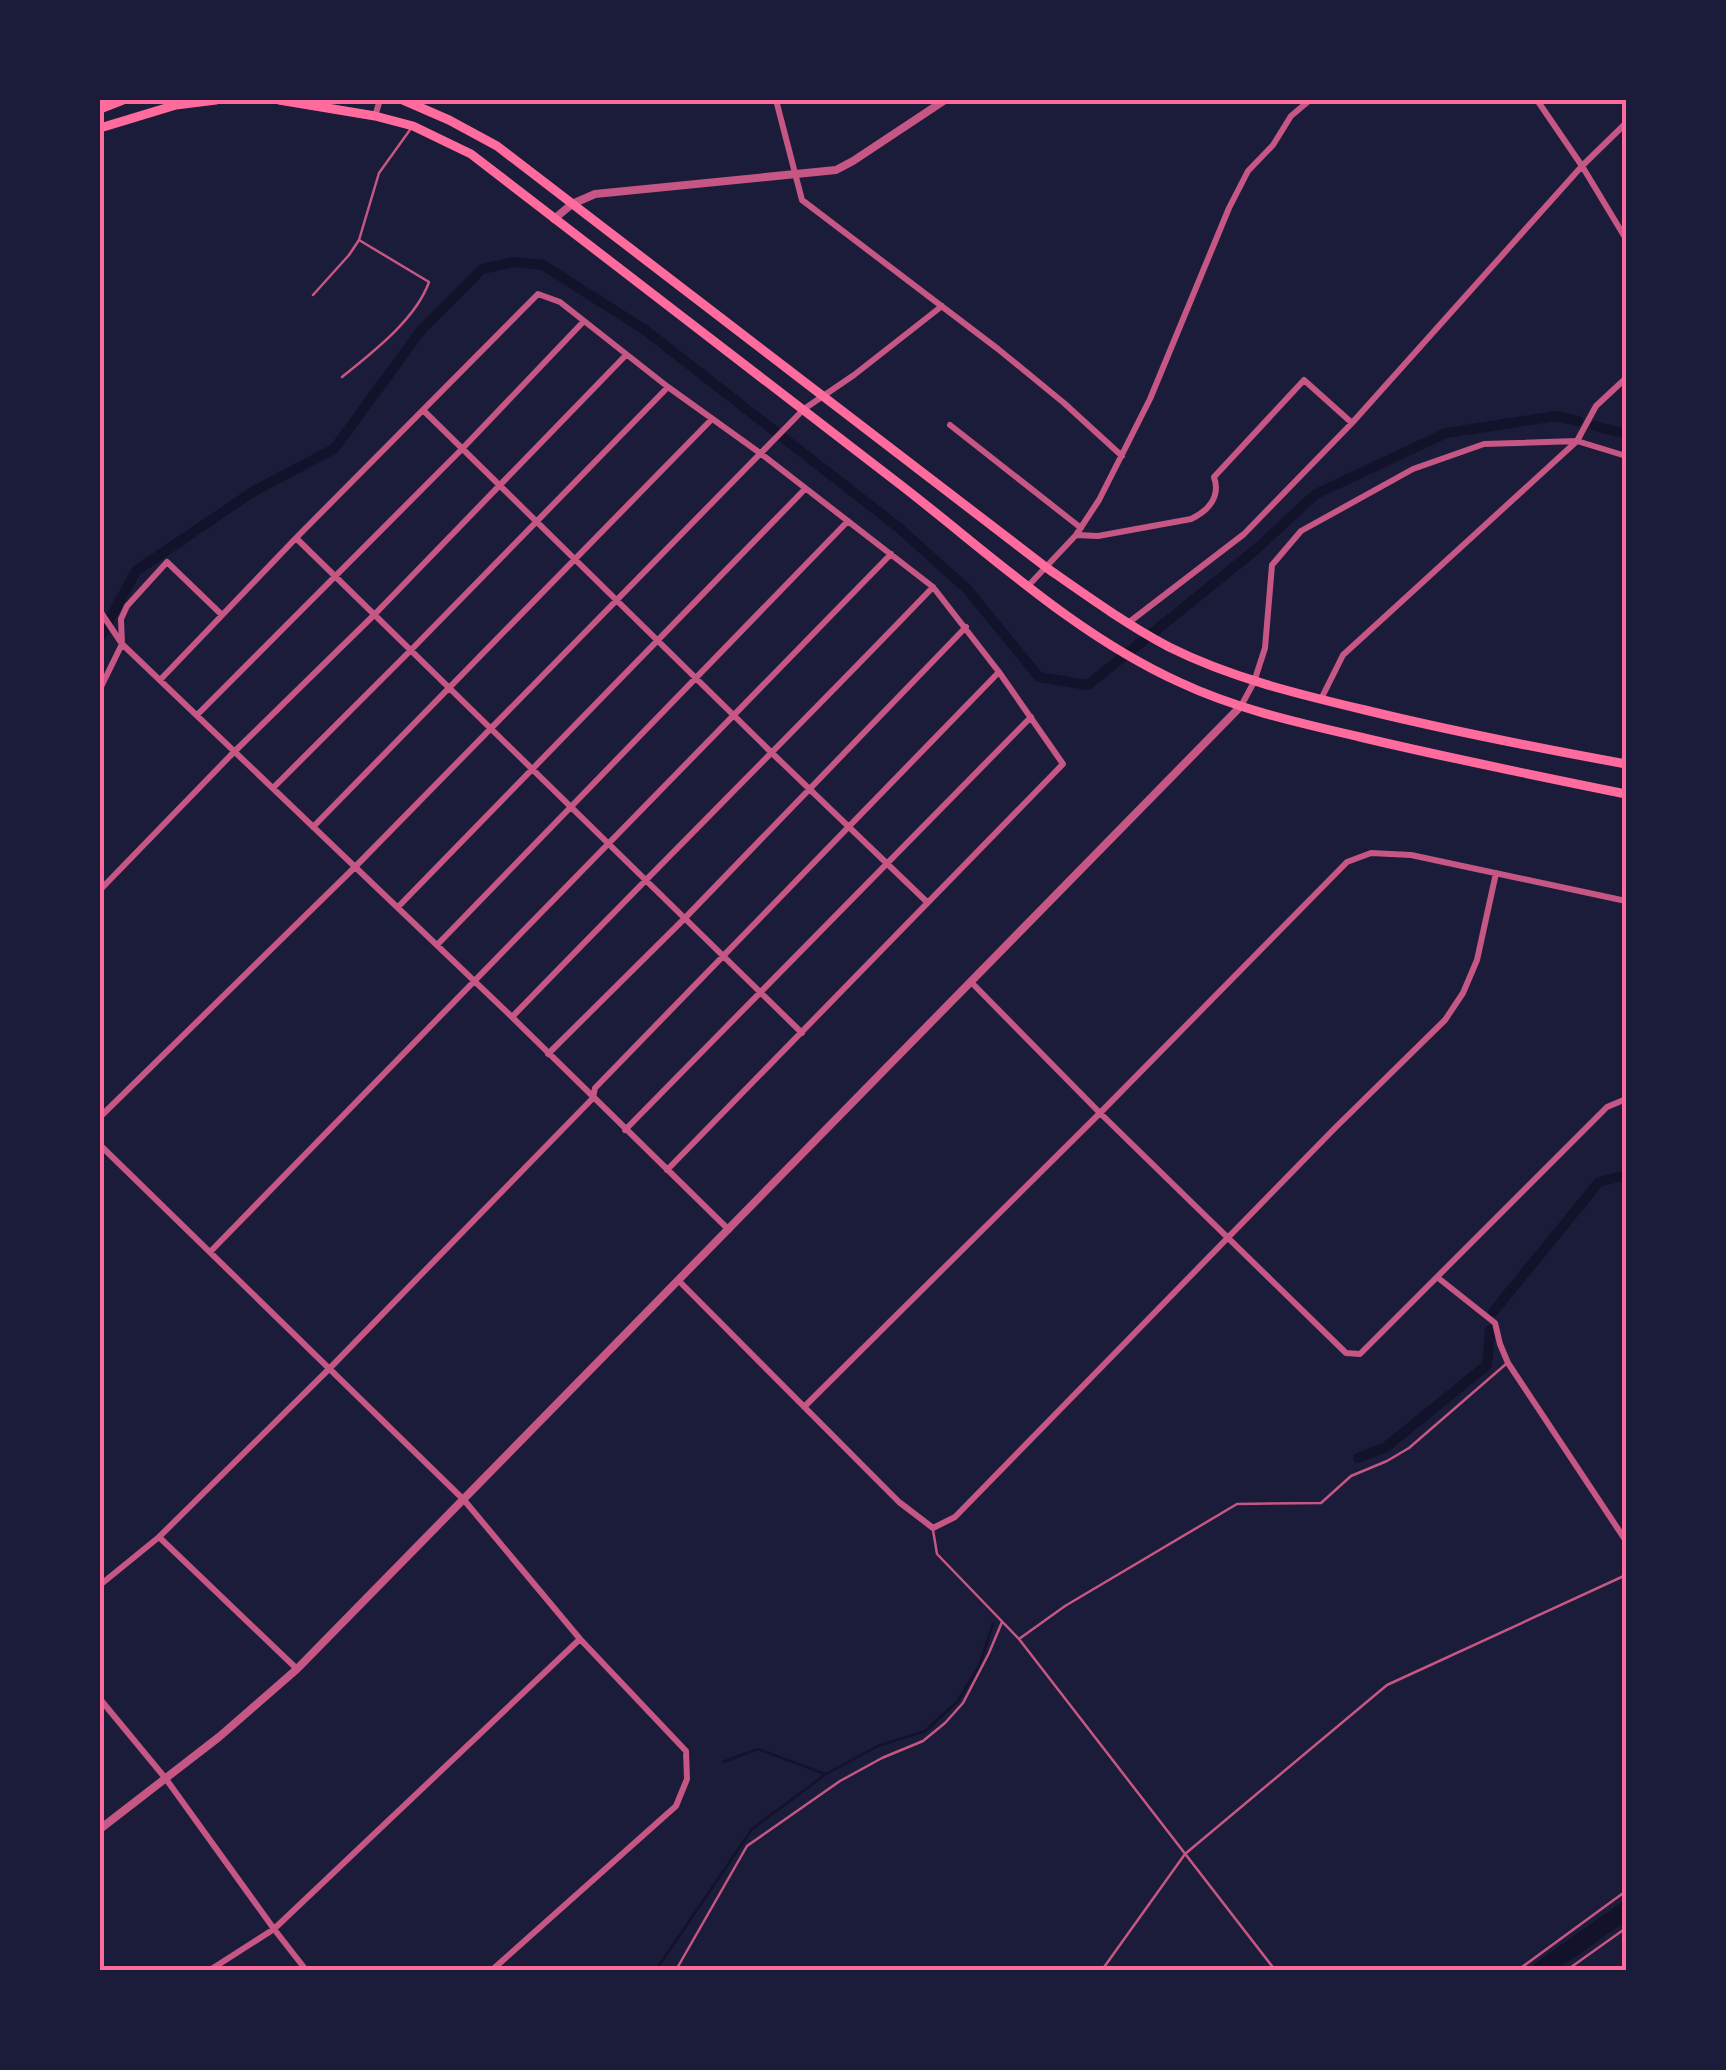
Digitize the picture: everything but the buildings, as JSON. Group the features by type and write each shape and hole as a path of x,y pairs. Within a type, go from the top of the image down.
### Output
{"main road":[{"path":"100,109 123,100"},
{"path":"100,128 176,105 216,100"},
{"path":"279,100 413,126 470,154 1074,621 1180,683 1307,725 1453,760 1626,794"},
{"path":"403,100 496,146 1047,568 1171,647 1254,682 1320,700 1461,733 1626,764"}],"street":[{"path":"375,116 380,100"},
{"path":"776,100 802,200 1064,403 1122,456"},
{"path":"554,218 595,194 836,170 945,100"},
{"path":"1028,586 1078,532 1099,500 1150,400 1248,171 1273,144 1291,116 1310,100"},
{"path":"1536,100 1582,166 1626,240"},
{"path":"1128,623 1244,534 1352,423 1582,166 1626,123"},
{"path":"160,680 538,294 560,302 932,587 999,672 1063,764 667,1170"},
{"path":"100,1117 355,867 804,410 942,306"},
{"path":"196,715 584,321"},
{"path":"100,890 626,355"},
{"path":"1320,700 1342,655 1577,441 1596,406 1626,378"},
{"path":"950,425 1078,532 1098,536 1191,519 1204,512 1214,500 1214,477 1304,380 1352,423"},
{"path":"273,788 668,388"},
{"path":"424,411 928,902"},
{"path":"313,827 711,420"},
{"path":"100,1829 218,1738 296,1669 1241,706 1265,648 1272,565 1301,531 1413,469 1484,444 1577,441 1626,456"},
{"path":"398,908 804,489"},
{"path":"437,945 848,521"},
{"path":"296,538 802,1032"},
{"path":"210,1252 891,554"},
{"path":"100,689 122,644 121,619 127,606 167,562 222,615"},
{"path":"512,1018 932,587"},
{"path":"100,612 122,644 728,1230"},
{"path":"548,1054 966,628"},
{"path":"100,1585 159,1536 330,1369 592,1098 594,1088 999,672"},
{"path":"625,1130 1030,717"},
{"path":"804,1407 1347,862 1371,853 1410,856 1626,900"},
{"path":"678,1280 898,1502 932,1528 955,1517 1446,1020 1464,993 1477,960 1496,873"},
{"path":"971,982 1346,1354 1360,1354 1607,1107 1626,1099"},
{"path":"100,1145 464,1500 580,1639 686,1751 687,1780 676,1806 492,1970"},
{"path":"1438,1277 1495,1323 1508,1362 1626,1541"},
{"path":"159,1536 296,1669"},
{"path":"210,1970 274,1929 580,1639"},
{"path":"100,1699 166,1779 306,1970"}],"lane":[{"path":"312,296 359,240 379,173 413,126"},
{"path":"342,377 418,306 429,282 359,240"},
{"path":"1020,1639 1065,1606 1236,1504 1321,1503 1351,1476 1410,1448 1508,1362"},
{"path":"932,1528 937,1554 1020,1639 1275,1970"},
{"path":"1102,1970 1185,1854 1387,1686 1626,1575"},
{"path":"676,1970 748,1846 840,1781 923,1741 945,1723 962,1703 1002,1621"},
{"path":"1518,1970 1626,1891"},
{"path":"1567,1970 1626,1928"}],"waterway":[{"path":"100,637 136,571 254,491 334,449 422,329 482,269 514,262 543,265 645,330 898,527 967,589 1039,677 1088,685 1254,551 1316,494 1446,433 1556,416 1578,421"},
{"path":"1595,426 1626,434"},
{"path":"1493,1312 1599,1182 1626,1175"},
{"path":"1358,1458 1386,1447 1487,1365 1490,1330"},
{"path":"656,1970 752,1829 826,1774 878,1746 925,1731 958,1701 979,1666 993,1624"},
{"path":"723,1762 758,1749 825,1774"},
{"path":"1541,1970 1626,1910"}]}
